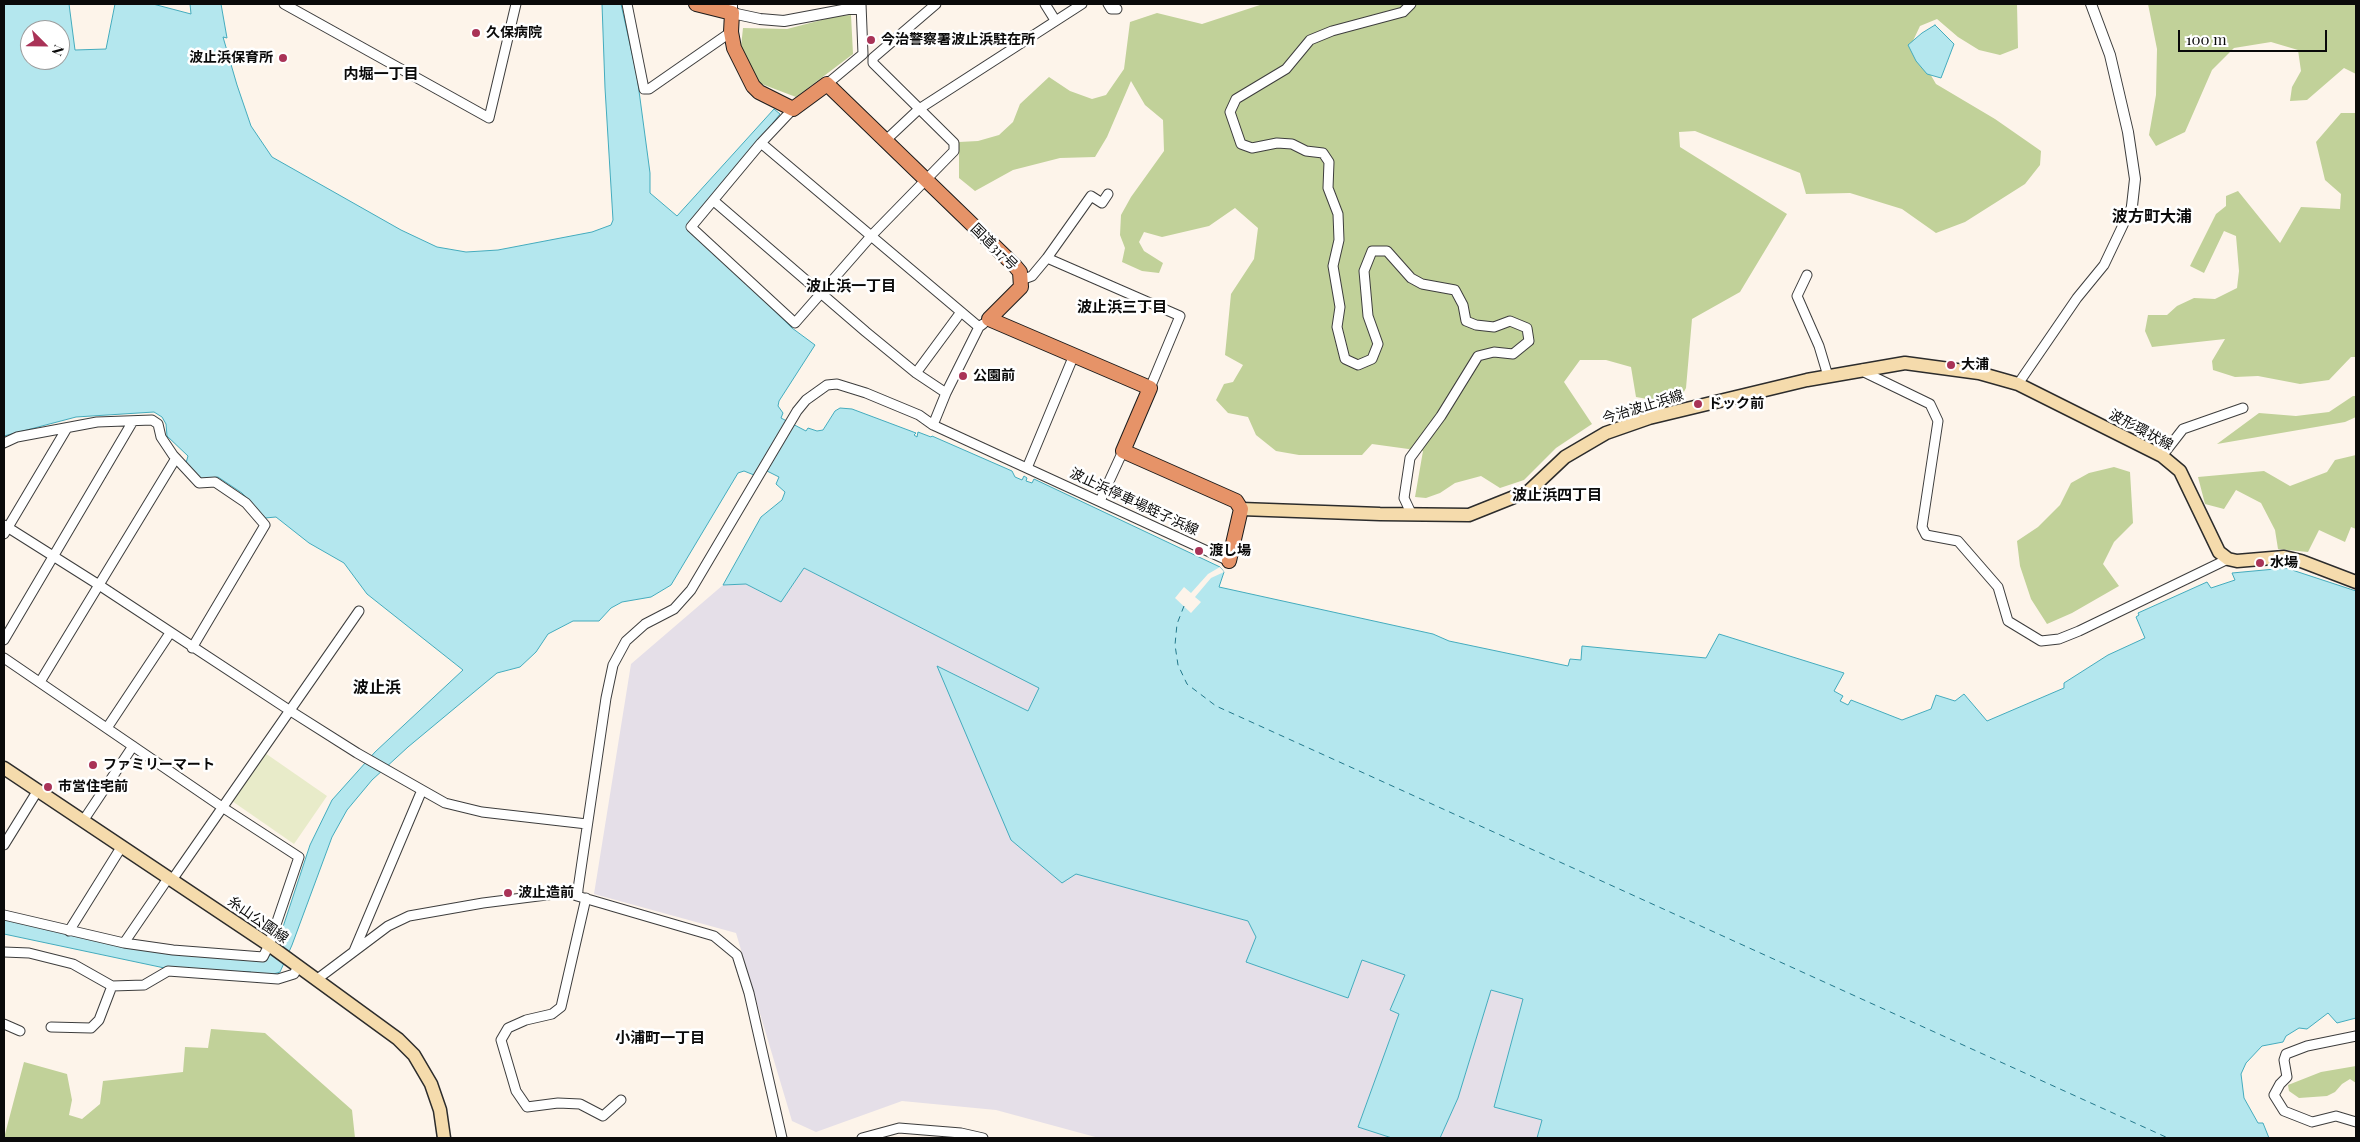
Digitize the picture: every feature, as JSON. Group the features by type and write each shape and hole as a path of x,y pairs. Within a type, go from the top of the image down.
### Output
{"highway":[{"path":"696,4 732,8 731,32 734,48 753,86 760,92 793,109 827,84"},
{"name":"国道317号","path":"827,84 1020,272 1021,287 984,323"},
{"path":"984,323 1074,355 1150,388 1122,451 1236,501 1241,508 1229,560"}],"main road":[{"name":"波形環状線","path":"1863,369 1905,364 1978,372 2018,384 2162,456 2180,471 2220,552 2228,559"},
{"name":"今治波止浜線","path":"1241,508 1412,515 1469,515 1529,491 1565,457 1606,433 1658,416 1863,369"},
{"path":"2228,559 2237,561 2284,557 2301,561 2356,582"},
{"name":"糸山公園線","path":"4,768 269,945 378,1024 414,1055 431,1084 440,1110 444,1138"}],"street":[{"path":"284,4 489,118 516,4"},
{"path":"627,4 644,89 649,89 731,32"},
{"path":"793,109 761,143 691,227 796,324 872,235 954,151 954,144 873,64 873,58 936,4"},
{"path":"1045,4 1055,20"},
{"path":"886,140 919,109 1082,4"},
{"path":"1108,4 1111,9 1117,9"},
{"path":"1411,4 1403,12 1332,31 1310,40 1286,69 1236,98 1230,112 1241,144 1252,148 1277,143 1292,144 1306,151 1322,153 1329,162 1328,188 1338,214 1339,240 1333,266 1340,307 1337,327 1345,359 1358,365 1372,359 1378,344 1368,316 1364,271 1372,251 1387,251 1411,278 1422,284 1454,290 1463,305 1466,322 1494,327 1510,322 1527,328 1528,341 1513,354 1494,352 1478,356 1441,416 1410,458 1404,498 1412,515"},
{"path":"2018,384 2077,298 2104,265 2132,206 2135,179 2128,132 2110,55 2090,4"},
{"path":"732,8 760,19 784,20 860,6 863,54"},
{"path":"863,54 873,58"},
{"path":"827,84 863,54"},
{"path":"761,143 962,312 984,323 946,393 933,425"},
{"path":"1021,280 1032,276 1091,196 1102,203 1108,194"},
{"path":"714,201 916,373 946,393"},
{"path":"1047,258 1180,316 1150,388"},
{"path":"1807,275 1797,296 1819,346 1828,376"},
{"path":"916,373 962,312"},
{"path":"1026,468 1074,355"},
{"path":"1863,369 1866,373 1930,404 1938,421 1922,527 1926,534 1958,540 1998,587 2008,621 2040,641 2059,639 2106,619 2228,559"},
{"name":"波止浜停車場蛭子浜線","path":"587,824 613,666 626,641 645,624 674,609 691,590 791,422 806,400 827,385 837,384 919,415 933,425 1229,560"},
{"path":"2162,456 2184,429 2243,408"},
{"path":"4,443 17,437 97,422 152,420 158,424 161,437 176,458 199,483 215,482 246,503 265,525 192,648"},
{"path":"4,640 133,421"},
{"path":"67,428 5,529 99,585 192,648 289,710 374,763 444,803 482,812 587,824 577,896 714,936 737,954 749,993 782,1138"},
{"path":"1100,501 1122,451"},
{"path":"40,682 176,458"},
{"path":"124,943 359,611"},
{"path":"107,728 170,633"},
{"path":"4,658 222,807 299,857 269,945 263,956 173,950 124,943 4,915"},
{"path":"83,820 133,746"},
{"path":"4,845 38,790"},
{"path":"354,951 422,790"},
{"path":"70,930 122,846"},
{"path":"316,980 388,926 409,916 483,903 578,891"},
{"path":"586,898 561,1007 552,1014 526,1020 508,1028 502,1040 516,1091 527,1107 558,1103 580,1104 603,1116 620,1100"},
{"path":"4,952 29,953 73,964 112,986 144,985 168,971 278,979 294,974 298,967"},
{"path":"51,1027 91,1028 99,1020 112,986"},
{"path":"4,1024 20,1031"},
{"path":"2356,1036 2307,1046 2286,1054 2284,1060 2287,1077 2280,1084 2274,1095 2284,1111 2312,1122 2336,1116 2356,1122"},
{"path":"862,1138 899,1128 940,1135 961,1133 983,1138"}],"shaded area":[{"path":"804,568 1040,688 1028,711 938,667 1076,874 1248,921 1256,937 1247,962 1348,998 1362,960 1405,975 1390,1010 1399,1014 1358,1127 1392,1138 1099,1138 996,1110 902,1101 816,1132 792,1121 736,933 594,894 631,664 723,585 746,584 781,602"},
{"path":"1491,990 1523,999 1494,1107 1543,1120 1537,1138 1440,1138 1458,1098"}],"green space":[{"path":"1263,4 2017,4 2018,48 2000,55 1979,50 1958,37 1937,19 1920,26 1912,43 1936,84 1995,119 2041,151 2040,165 2025,184 1965,222 1936,233 1902,209 1850,193 1806,194 1800,173 1695,131 1679,132 1680,147 1787,214 1740,292 1692,319 1686,388 1680,399 1659,401 1636,397 1631,367 1606,360 1580,360 1564,382 1592,424 1556,448 1524,480 1500,488 1481,476 1455,483 1440,493 1426,498 1415,497 1423,451 1372,444 1362,455 1299,455 1276,451 1256,435 1248,417 1228,413 1216,400 1224,384 1233,382 1243,365 1225,355 1231,294 1254,259 1258,228 1235,208 1209,226 1162,237 1144,232 1139,242 1144,251 1163,263 1159,273 1142,271 1122,262 1125,248 1120,235 1121,215 1131,197 1164,151 1163,120 1145,105 1131,81 1107,137 1095,157 1060,158 1013,170 975,191 959,178 959,142 978,141 999,135 1013,122 1020,104 1049,77 1070,91 1092,99 1106,95 1124,69 1130,22 1157,13 1202,24"},
{"path":"2148,4 2356,4 2356,74 2344,68 2307,100 2290,101 2292,87 2301,71 2298,50 2271,42 2234,48 2212,70 2185,132 2156,146 2149,135 2156,95 2157,49"},
{"path":"851,15 853,54 796,97 759,83 749,67 741,47 743,28 787,29 837,16"},
{"path":"2341,113 2356,113 2356,357 2351,357 2329,380 2300,384 2258,376 2235,377 2213,370 2212,361 2225,339 2152,347 2145,331 2148,315 2167,315 2177,306 2194,298 2215,299 2237,288 2239,271 2236,236 2224,231 2204,273 2190,266 2216,214 2226,206 2226,196 2238,191 2280,243 2301,207 2340,209 2341,194 2325,180 2316,142"},
{"path":"2353,396 2356,396 2356,417 2345,422 2217,444 2259,413 2296,416 2329,412"},
{"path":"2356,455 2356,529 2351,527 2345,542 2319,530 2308,552 2278,549 2275,530 2261,503 2236,490 2224,509 2205,504 2198,477 2264,471 2290,486 2327,472 2335,460"},
{"path":"2114,467 2130,472 2133,523 2114,542 2103,564 2119,586 2072,613 2047,624 2031,599 2020,566 2017,541 2038,527 2060,505 2071,483 2089,473"},
{"path":"265,753 327,796 294,844 232,801"},
{"path":"211,1029 265,1033 352,1110 355,1138 4,1138 24,1062 67,1074 72,1100 69,1115 82,1119 100,1104 103,1081 183,1072 185,1047 208,1048"},
{"path":"2356,1066 2356,1083 2350,1079 2335,1092 2327,1096 2299,1098 2289,1091 2288,1085 2321,1072"}],"water":[{"path":"4,4 69,4 75,50 106,49 115,4 153,4 191,14 190,4 221,4 227,38 223,37 237,85 251,126 272,157 401,230 437,247 466,252 498,250 592,232 611,225 613,220 602,4 621,4 637,76 650,173 650,193 677,216 774,109 780,114 690,228 792,328 815,345 779,401 778,406 783,413 781,418 806,431 808,428 817,431 823,430 835,411 840,408 852,409 916,433 914,435 917,437 918,432 932,436 1012,471 1015,477 1022,480 1024,476 1027,478 1026,481 1032,483 1034,479 1220,567 1224,572 1219,587 1433,634 1449,641 1568,666 1570,659 1581,660 1582,646 1706,658 1719,634 1844,673 1834,691 1843,696 1840,701 1848,705 1851,700 1902,720 1931,709 1936,695 1955,701 1964,694 1987,721 2064,688 2064,683 2108,655 2145,638 2136,617 2139,615 2138,613 2207,582 2211,588 2235,580 2232,573 2286,568 2356,591 2356,1018 2337,1023 2328,1013 2307,1029 2299,1028 2286,1036 2283,1042 2262,1046 2246,1063 2241,1074 2244,1098 2258,1123 2263,1123 2269,1138 1537,1138 1542,1120 1494,1107 1523,999 1491,990 1458,1098 1440,1138 1392,1138 1358,1127 1399,1014 1390,1010 1405,975 1362,960 1348,998 1246,962 1256,937 1248,921 1076,874 1062,883 1011,840 937,666 1028,711 1039,688 804,568 781,602 746,584 723,585 761,517 782,500 785,492 776,484 779,477 759,467 754,475 744,471 738,473 671,585 651,597 622,602 611,608 599,621 573,621 548,634 536,652 520,667 497,673 408,747 372,780 347,810 332,837 280,972 267,976 251,975 251,972 174,970 4,934 4,917 187,955 267,960 283,927 310,845 332,800 375,752 463,670 367,594 344,563 309,543 276,517 265,518 242,493 218,477 201,479 186,463 188,456 167,436 166,424 162,417 154,412 76,417 4,436"},
{"path":"1935,25 1954,44 1941,78 1927,74 1916,61 1908,45"}],"pier":[{"path":"1220,567 1224,572 1211,578 1195,597 1201,602 1191,613 1175,598 1184,587 1191,593 1208,574"}],"ferry route":[{"path":"1184,606 1177,624 1175,645 1178,665 1187,684 1216,706 2168,1138"}],"place":[{"name":"久保病院","path":"476,33"},
{"name":"今治警察署波止浜駐在所","path":"871,40"},
{"name":"波止浜保育所","path":"283,58"},
{"name":"大浦","path":"1951,365"},
{"name":"公園前","path":"963,376"},
{"name":"ドック前","path":"1698,404"},
{"name":"渡し場","path":"1199,551"},
{"name":"水場","path":"2260,563"},
{"name":"ファミリーマート","path":"93,765"},
{"name":"市営住宅前","path":"48,787"},
{"name":"波止造前","path":"508,893"}],"district":[{"name":"内堀一丁目","path":"381,74"},
{"name":"波方町大浦","path":"2152,217"},
{"name":"波止浜一丁目","path":"851,286"},
{"name":"波止浜三丁目","path":"1122,307"},
{"name":"波止浜四丁目","path":"1557,495"},
{"name":"波止浜","path":"377,688"},
{"name":"小浦町一丁目","path":"660,1038"}]}
